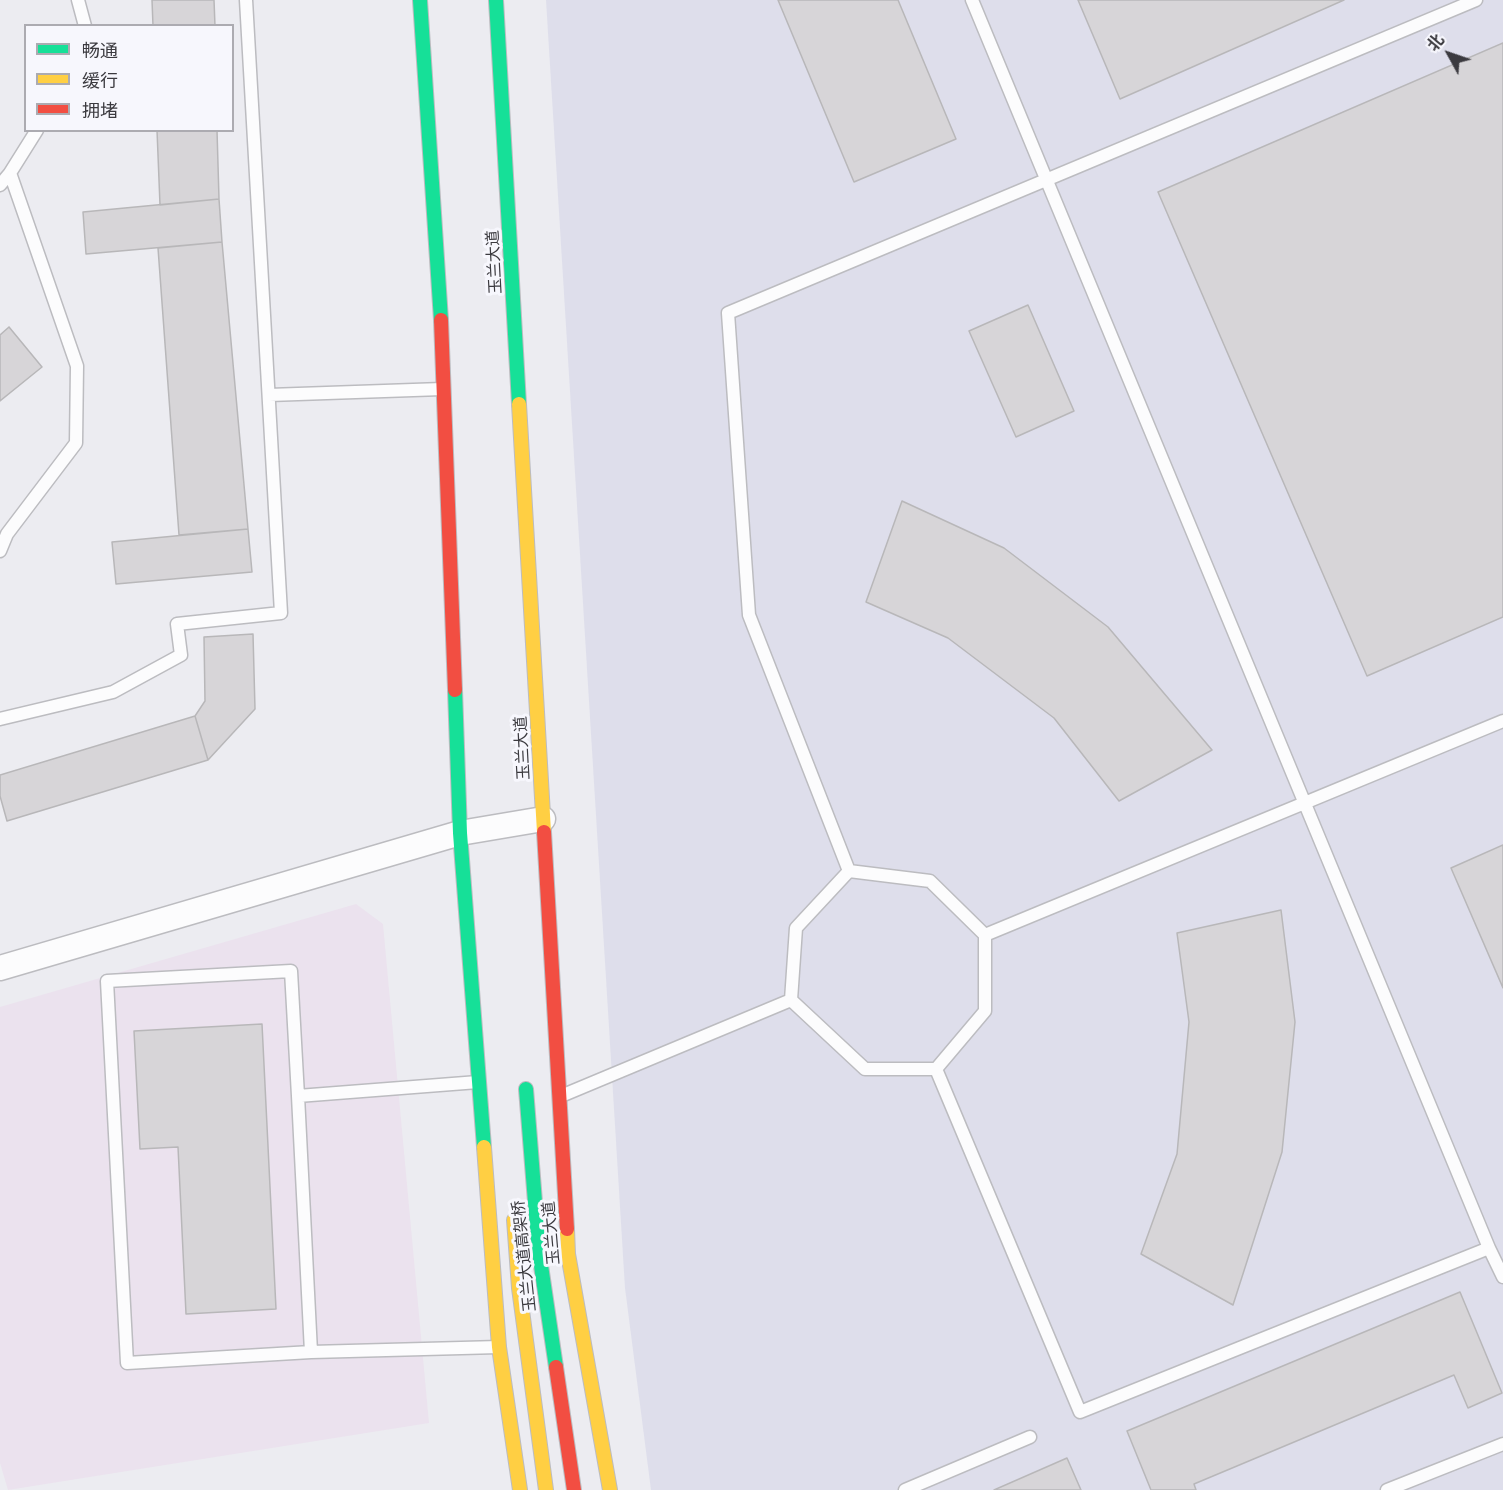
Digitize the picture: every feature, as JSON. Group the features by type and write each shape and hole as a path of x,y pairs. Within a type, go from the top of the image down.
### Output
{"main road":[{"path":"420,0 440,279 460,832 499,1347 520,1490"},
{"name":"玉兰大道","path":"496,0 568,1254 610,1490"},
{"name":"玉兰大道高架桥","path":"526,1089 539,1252 574,1490"},
{"name":"玉兰大道高架桥","path":"513,1207 519,1287 546,1490"}],"street":[{"path":"0,968 460,832 543,819"}],"lane":[{"path":"78,0 84,24"},
{"path":"0,719 113,692 181,655 177,624 281,613 246,0"},
{"path":"972,0 1503,1277"},
{"path":"849,872 749,615 728,313 1476,0"},
{"path":"0,185 36,132"},
{"path":"0,551 7,534 76,443 77,366 10,173"},
{"path":"269,395 444,389"},
{"path":"985,935 1503,721"},
{"path":"849,872 930,881 985,935 985,1011 936,1070"},
{"path":"791,1000 796,928 849,872"},
{"path":"311,1352 291,971 107,981 127,1363 311,1352 499,1347"},
{"path":"560,1096 791,1000"},
{"path":"791,1000 865,1070 936,1070"},
{"path":"936,1070 1080,1412 1489,1248"},
{"path":"298,1096 479,1082"},
{"path":"905,1490 1030,1437"},
{"path":"1387,1490 1503,1444"}],"shaded area":[{"path":"546,0 1503,0 1503,1490 651,1490 625,1288"},
{"path":"356,904 383,924 429,1423 8,1490 0,1463 0,1007"}],"building":[{"path":"152,0 214,0 215,24 153,24"},
{"path":"778,0 898,0 956,139 854,182"},
{"path":"1078,0 1344,0 1120,99"},
{"path":"1503,43 1503,617 1367,676 1158,192"},
{"path":"157,132 217,132 219,199 160,205"},
{"path":"219,199 222,242 86,254 83,212"},
{"path":"222,242 248,529 179,535 158,248"},
{"path":"1028,305 1074,411 1016,437 969,331"},
{"path":"9,327 42,367 0,401 0,335"},
{"path":"902,501 1004,548 1108,627 1212,750 1119,801 1054,718 948,638 866,602"},
{"path":"248,529 252,572 116,584 112,542"},
{"path":"253,634 255,709 208,760 195,716 205,701 204,637"},
{"path":"195,716 208,760 7,821 0,796 0,775"},
{"path":"1503,845 1503,988 1451,868"},
{"path":"1281,910 1295,1022 1282,1152 1233,1305 1141,1254 1177,1154 1189,1022 1177,933"},
{"path":"262,1024 276,1309 186,1314 178,1147 140,1149 134,1031"},
{"path":"1460,1292 1502,1393 1468,1408 1454,1375 1194,1484 1196,1490 1151,1490 1127,1431"},
{"path":"1067,1458 1081,1490 994,1490"}],"traffic: fast":[{"path":"420,0 441,320"},
{"path":"496,0 519,404"},
{"path":"455,690 460,833 484,1147"},
{"path":"526,1089 539,1252 556,1367"}],"traffic: slow":[{"path":"519,404 544,832"},
{"path":"484,1147 499,1347 520,1490"},
{"path":"514,1220 519,1288 546,1490"},
{"path":"567,1229 568,1254 610,1490"}],"traffic: jam":[{"path":"441,320 455,690"},
{"path":"544,832 567,1229"},
{"path":"556,1367 574,1490"}]}
